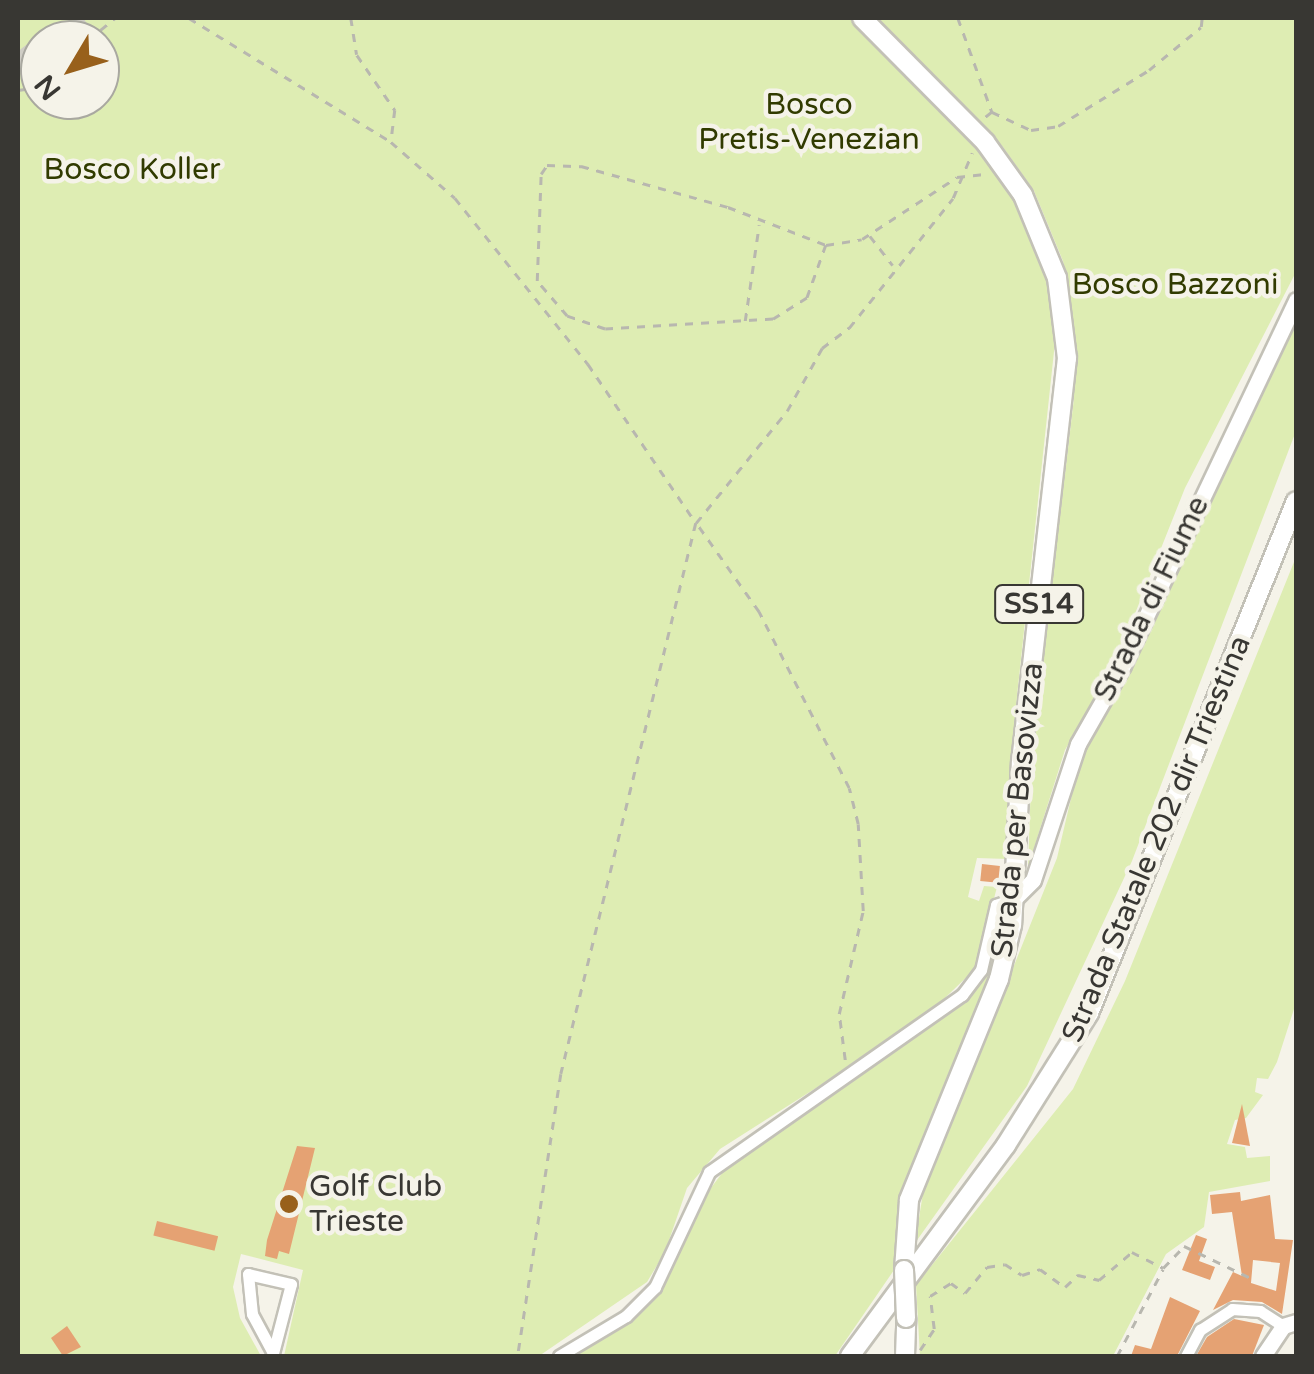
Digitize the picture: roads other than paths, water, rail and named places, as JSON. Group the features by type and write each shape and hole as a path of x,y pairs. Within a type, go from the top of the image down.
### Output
{"main road":[{"name":"Strada per Basovizza","path":"862,18 978,135 1012,176 1052,260 1067,358 1021,761 1014,898 999,979 912,1191 903,1242 905,1353"},
{"name":"Strada Statale 202 dir Triestina","path":"850,1356 1006,1145 1088,1014 1296,501"}],"street":[{"name":"Strada di Fiume","path":"1014,898 1033,880 1078,744 1123,665 1296,300"},
{"path":"1250,620 1296,521"},
{"path":"559,1356 626,1316 655,1287 709,1172 962,994 981,970 996,905 1014,898"},
{"path":"248,1274 291,1284 272,1355 252,1314 248,1274"},
{"path":"1186,1356 1200,1330 1232,1309 1260,1312 1290,1324 1262,1356"}],"place":[{"name":"Golf Club Trieste","path":"289,1204"}],"park label":[{"name":"Bosco Pretis-Venezian","path":"809,122"},
{"name":"Bosco Koller","path":"132,170"},
{"name":"Bosco Bazzoni","path":"1175,285"}]}
